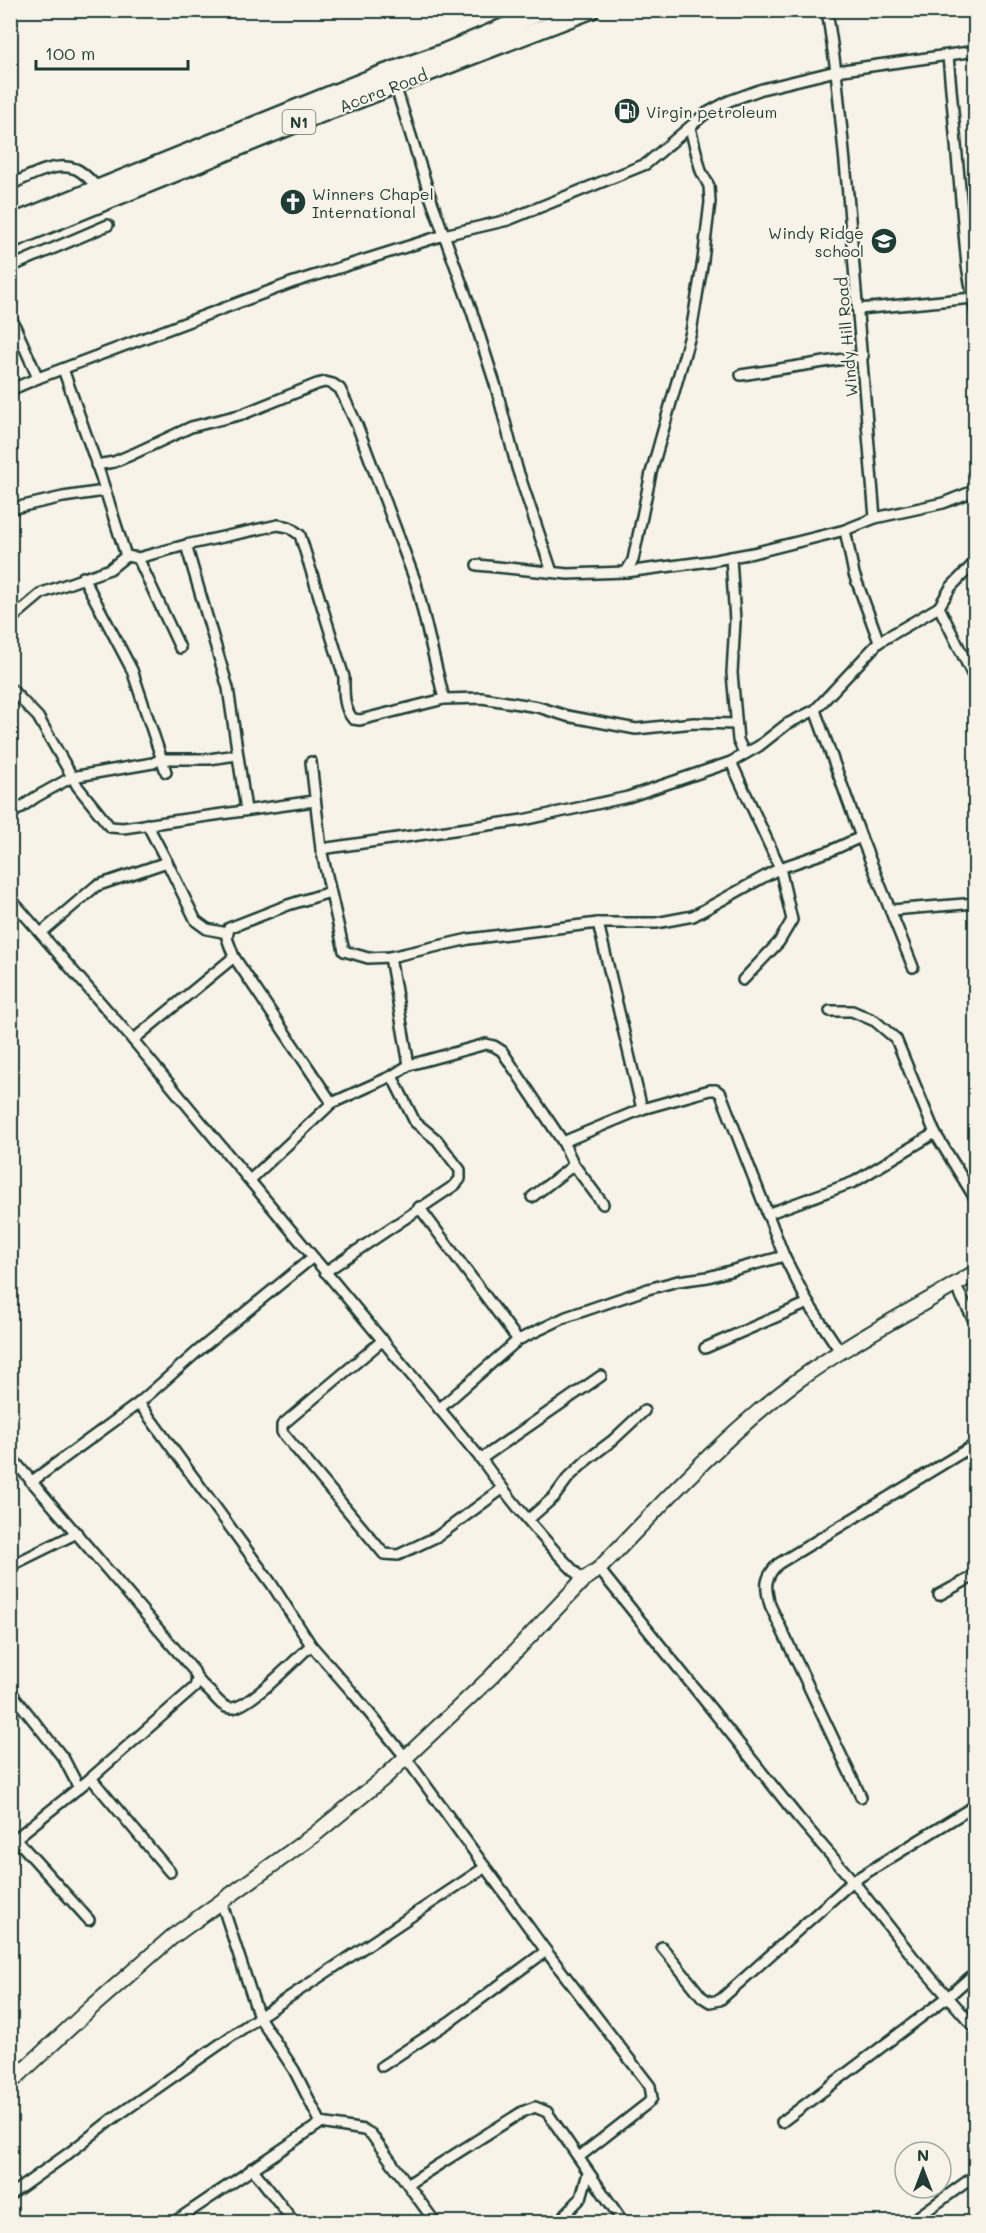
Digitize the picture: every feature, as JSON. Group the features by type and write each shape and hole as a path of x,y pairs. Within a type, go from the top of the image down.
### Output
{"highway":[{"name":"Accra Road","path":"11,235 98,188 546,10"},
{"name":"Accra Road","path":"11,235 591,10"}],"street":[{"name":"Windy Hill Road","path":"827,10 837,71 863,356 874,518"},
{"path":"10,390 291,283 444,235 507,220 646,164 705,114 729,101 762,89 837,71 975,51"},
{"path":"948,56 975,315"},
{"path":"395,85 493,376 517,468 552,572"},
{"path":"626,572 633,561 651,473 691,332 703,260 710,202 709,186 701,171 690,128"},
{"path":"10,184 58,167 75,169 98,188"},
{"path":"11,235 11,267 108,225"},
{"path":"859,309 973,298"},
{"path":"10,315 38,378"},
{"path":"741,375 863,356"},
{"path":"63,369 126,556"},
{"path":"96,465 114,462 191,427 243,414 317,384 325,382 333,384 340,389 357,425 400,535 416,582 444,699"},
{"path":"477,565 568,574 626,572 731,557 845,530 874,518 943,503 975,490"},
{"path":"10,509 63,497 104,491"},
{"path":"10,620 42,593 110,569 126,556 138,558 186,544 278,525 289,526 300,535 344,677 344,695 349,714 353,719 360,720 444,699 482,698 513,702 567,717 636,729 694,723 736,724"},
{"path":"845,530 854,574 879,642"},
{"path":"186,544 228,688 246,810"},
{"path":"731,557 735,601 732,673 738,740 744,753"},
{"path":"138,558 180,648"},
{"path":"321,849 522,820 628,797 731,762 759,746 787,724 815,710 879,642 939,607 951,586 975,561"},
{"path":"83,577 132,670 166,772"},
{"path":"939,607 975,682"},
{"path":"10,688 38,717 72,777 110,827 123,828 315,801"},
{"path":"815,710 861,837 913,967"},
{"path":"10,815 72,777 153,763 161,759 209,759 237,755"},
{"path":"311,762 321,849 344,951 368,958 390,957 469,939 598,923 656,923 693,916 780,868 830,851 861,837"},
{"path":"731,762 780,868 792,920 779,942 743,980"},
{"path":"147,824 196,921 207,929 226,933"},
{"path":"41,933 96,886 167,862"},
{"path":"330,892 288,905 229,928 226,938 234,957 332,1103"},
{"path":"10,898 133,1040 383,1340 481,1459 536,1531 583,1580"},
{"path":"892,910 975,903"},
{"path":"598,923 642,1109"},
{"path":"133,1040 234,957"},
{"path":"390,957 409,1065"},
{"path":"830,1011 852,1011 874,1021 896,1039 935,1132 975,1200"},
{"path":"250,1180 332,1103 392,1076 409,1065 486,1044 502,1051 563,1142 574,1165 603,1204"},
{"path":"325,1272 455,1185 460,1179 460,1170 437,1140 415,1122 392,1076"},
{"path":"563,1142 642,1109 716,1090 721,1094 784,1256 808,1303 840,1351"},
{"path":"767,1214 854,1182 935,1132"},
{"path":"532,1197 574,1165"},
{"path":"419,1207 518,1340"},
{"path":"440,1409 518,1340 566,1317 648,1289 678,1281 708,1277 784,1256"},
{"path":"31,1482 139,1403 198,1351 313,1257"},
{"path":"10,2083 172,1937 314,1835 406,1758 492,1676 583,1580 599,1569 710,1455 772,1401 840,1351 975,1272"},
{"path":"955,1285 975,1324"},
{"path":"705,1348 808,1303"},
{"path":"383,1340 282,1425 282,1432 384,1554 398,1554 438,1536 502,1489"},
{"path":"481,1459 601,1376"},
{"path":"139,1403 271,1583 311,1645 406,1758 484,1868 650,2086 652,2098 648,2103 579,2157"},
{"path":"529,1519 554,1497 568,1478 588,1459 613,1440 644,1411"},
{"path":"861,1797 770,1605 765,1587 768,1574 778,1564 975,1444"},
{"path":"10,1456 194,1671 197,1679 224,1706 231,1708 239,1706 266,1687 311,1645"},
{"path":"10,1566 77,1533"},
{"path":"599,1569 913,1958 975,2028"},
{"path":"939,1595 975,1575"},
{"path":"89,1920 13,1840 92,1778 195,1687 197,1679"},
{"path":"10,1691 63,1759 79,1788"},
{"path":"92,1778 170,1872"},
{"path":"662,1947 702,1997 710,2002 720,2000 853,1881 974,1807"},
{"path":"10,2195 69,2154 111,2120 259,2017 484,1868"},
{"path":"221,1901 259,2017 294,2070 321,2123"},
{"path":"382,2066 452,2020 546,1951"},
{"path":"782,2122 948,1996 975,1972"},
{"path":"408,2184 522,2112 536,2107 547,2112 624,2223"},
{"path":"174,2223 321,2123 364,2130 371,2134 435,2223"},
{"path":"252,2168 294,2223"},
{"path":"558,2223 581,2198 588,2173"},
{"path":"911,2223 975,2175"}],"place":[{"name":"Virgin petroleum","path":"627,111"},
{"name":"Winners Chapel International","path":"293,202"},
{"name":"Windy Ridge school","path":"884,241"}]}
